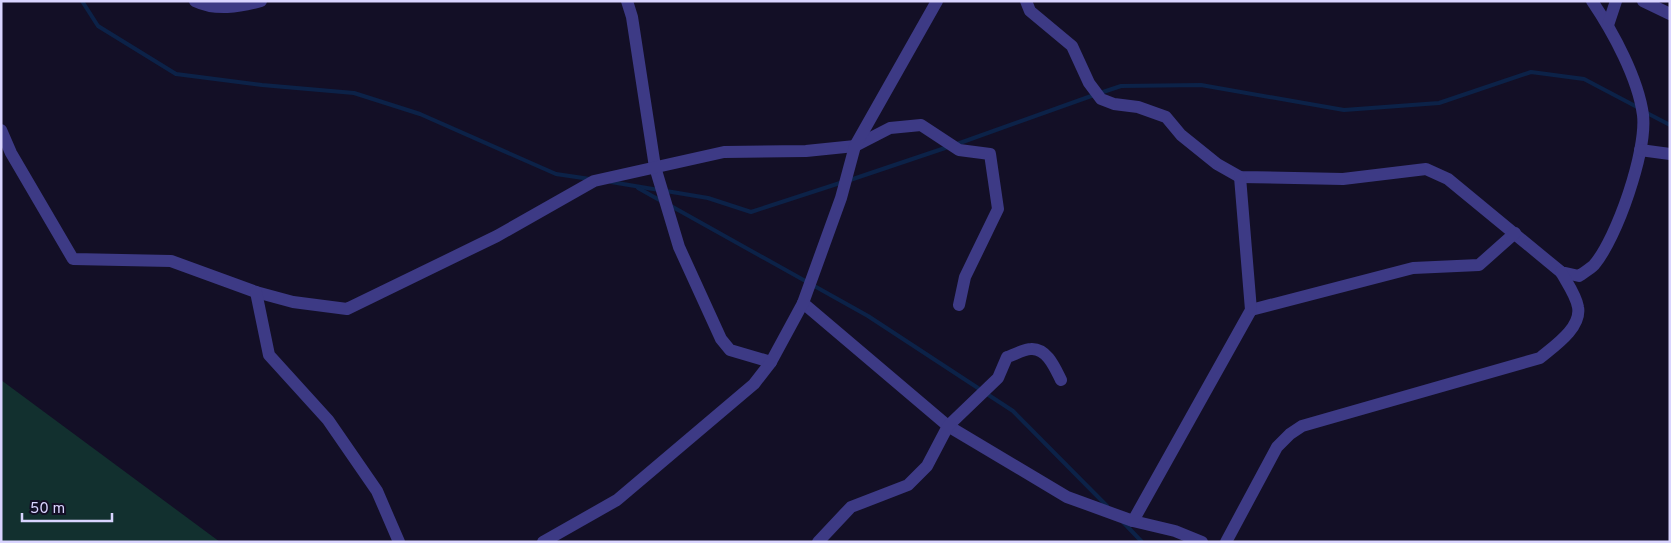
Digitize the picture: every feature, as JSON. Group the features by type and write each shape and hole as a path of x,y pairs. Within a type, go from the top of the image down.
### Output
{"street":[{"path":"195,1 202,5 234,8 261,1"},
{"path":"626,1 632,17 655,167 679,248 721,339 730,350 771,362"},
{"path":"543,542 617,500 754,384 771,362 803,303 841,198 855,146 937,1"},
{"path":"1026,1 1030,11 1072,46 1089,83 1101,99 1114,104 1138,107 1166,117 1181,135 1209,158 1240,177 1343,179 1426,169 1448,179 1561,272 1579,308 1576,322 1540,358 1302,426 1290,434 1277,447 1226,542"},
{"path":"1561,272 1578,276 1593,266 1606,248 1628,196 1640,150 1643,116 1626,62 1608,25 1592,1"},
{"path":"1608,25 1616,1"},
{"path":"1643,1 1670,14"},
{"path":"1,130 11,153 73,259 170,261 256,292 293,302 347,309 496,236 594,181 724,152 806,150 855,146 890,128 922,125 959,150 990,154 998,209 965,277 959,305"},
{"path":"1640,150 1670,154"},
{"path":"1133,521 1251,310 1240,177"},
{"path":"1251,310 1413,268 1479,265 1515,233"},
{"path":"256,292 269,356 334,428 377,491 398,542"},
{"path":"803,303 948,426 1067,497 1133,521 1175,531 1202,542"},
{"path":"818,542 851,507 908,485 927,466 948,426 998,378 1007,357 1031,349 1042,352 1051,361 1061,380"}],"green space":[{"path":"1,380 220,542 1,542"}],"waterway":[{"path":"82,1 98,26 176,74 262,85 354,93 420,114 556,174 590,179"},
{"path":"1100,93 1121,86 1201,85 1344,110 1439,103 1531,72 1584,79 1639,108"},
{"path":"957,144 1094,95"},
{"path":"1645,112 1670,125"},
{"path":"850,180 948,147"},
{"path":"611,182 659,190"},
{"path":"666,191 708,198 751,212 843,182"},
{"path":"638,188 663,202"},
{"path":"671,206 868,316 981,390"},
{"path":"987,394 1013,411 1107,506"},
{"path":"1123,522 1142,542"}]}
